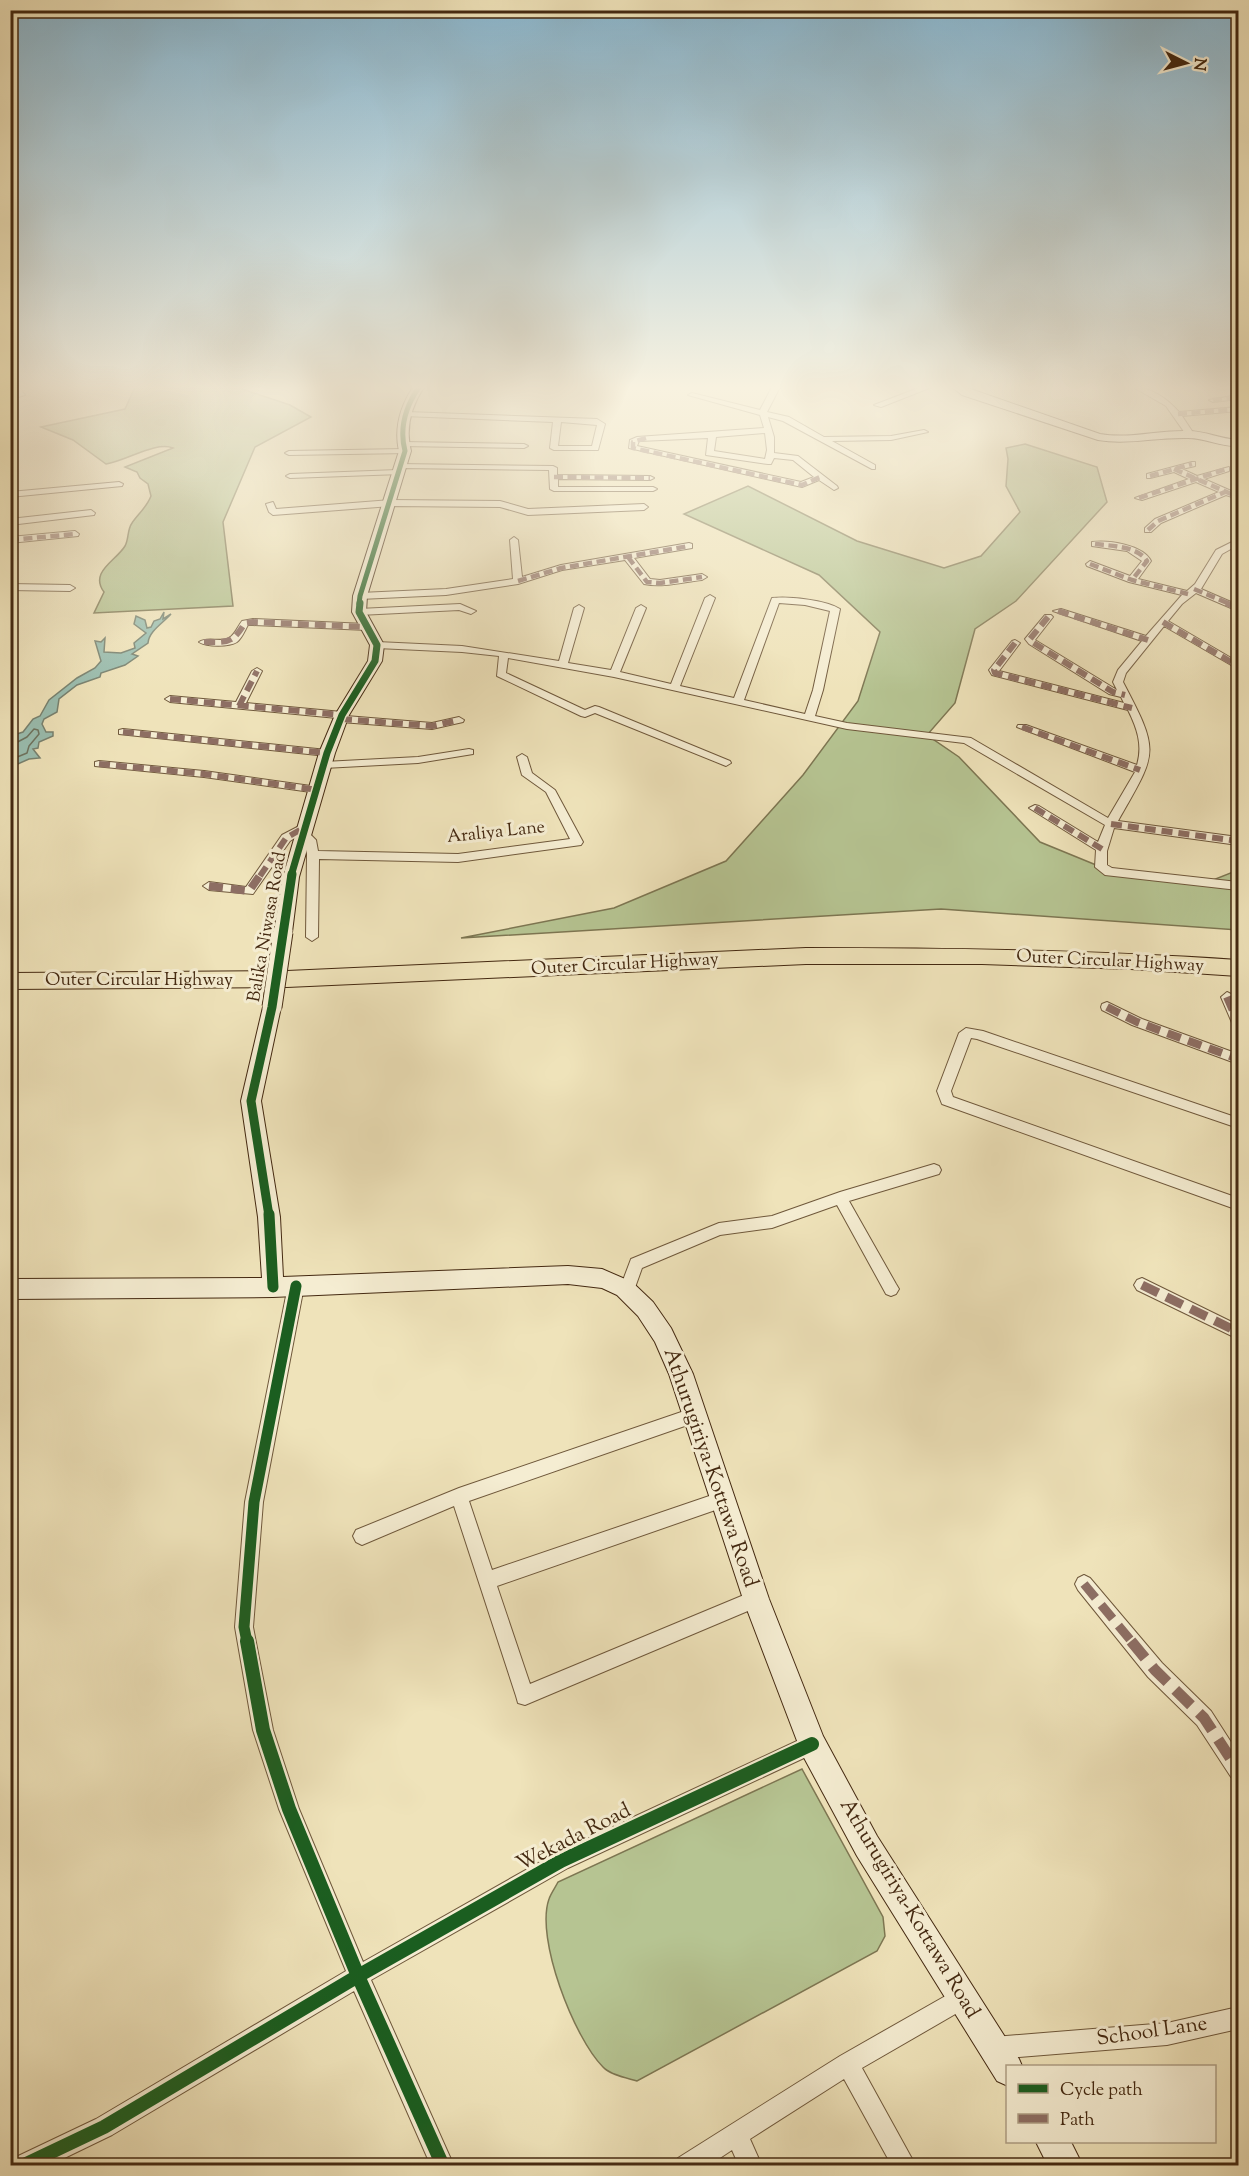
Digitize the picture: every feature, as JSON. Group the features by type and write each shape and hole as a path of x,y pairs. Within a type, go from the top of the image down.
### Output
{"highway":[{"name":"Outer Circular Highway","path":"10,967 294,965 817,942 925,941 1239,952"},
{"name":"Outer Circular Highway","path":"10,981 287,979 806,956 982,956 1131,961 1239,968"}],"street":[{"path":"10,495 73,489"},
{"path":"395,489 360,596 359,612 377,645 462,649 504,654 614,674 847,726 967,740 1111,824 1239,841"},
{"path":"554,489 653,489"},
{"path":"1139,498 1168,489"},
{"path":"1218,489 1233,494"},
{"path":"1148,530 1158,521 1233,494"},
{"path":"270,504 273,512 391,503 500,504 528,512 644,507"},
{"path":"10,522 91,513"},
{"path":"10,540 75,534"},
{"path":"514,540 518,581"},
{"path":"1239,542 1220,552 1191,592 1120,672 1118,682 1132,708 1144,739 1146,756 1115,812 1100,856 1101,867 1109,872 1239,886"},
{"path":"1095,544 1129,549 1145,557 1147,561 1132,580"},
{"path":"360,596 446,592 518,581 561,568 689,546"},
{"path":"628,557 647,582 660,583 702,577"},
{"path":"1090,564 1132,580 1191,592 1239,608"},
{"path":"10,587 70,588"},
{"path":"675,687 710,598"},
{"path":"738,702 775,600 805,602 835,609 818,690 809,718"},
{"path":"359,612 460,607 471,611"},
{"path":"562,664 579,608"},
{"path":"614,674 641,608"},
{"path":"1058,611 1148,640"},
{"path":"1048,617 1030,639 1032,642 1113,692 1125,694"},
{"path":"204,642 235,639 245,623 253,622 367,627"},
{"path":"1163,622 1239,666"},
{"path":"1015,643 994,673 1132,708"},
{"name":"Balika Niwasa Road","path":"285,1286 269,1217 251,1101 272,1007 291,877 341,717 375,661 377,645"},
{"path":"504,654 501,674 585,714 595,709 726,763"},
{"path":"239,706 257,671"},
{"path":"170,699 432,726 459,720"},
{"path":"1022,727 1140,770"},
{"path":"123,732 326,759 418,760 469,752"},
{"name":"Araliya Lane","path":"313,855 458,858 576,842 550,790 526,775 522,757"},
{"path":"99,765 204,774 318,790"},
{"path":"1035,808 1102,849"},
{"path":"210,886 249,891 286,838 304,830 310,840 313,855 312,937"},
{"path":"1227,997 1239,1022"},
{"path":"1107,1007 1137,1022 1239,1059"},
{"path":"1239,1123 978,1034 966,1033 944,1091 947,1100 1239,1204"},
{"path":"627,1291 636,1264 719,1228 771,1222 840,1198 934,1170"},
{"path":"840,1198 891,1289"},
{"name":"Athurugiriya-Kottawa Road","path":"10,1289 285,1286 568,1275 602,1279 613,1282 627,1291 652,1320 670,1348 696,1415 756,1599 812,1744 867,1846 1006,2067"},
{"path":"1142,1285 1239,1332"},
{"path":"285,1286 254,1502 244,1628 263,1730 285,1797 358,1976 443,2166"},
{"path":"362,1536 459,1496 696,1415"},
{"path":"459,1496 525,1696 756,1599"},
{"path":"488,1580 724,1499"},
{"path":"1084,1584 1155,1670 1204,1718 1239,1770"},
{"name":"Wekada Road","path":"22,2166 104,2127 358,1976 561,1861 812,1744"},
{"path":"686,2166 848,2064 963,1997"},
{"name":"School Lane","path":"994,2048 1167,2034 1239,2018"},
{"path":"848,2064 905,2166"},
{"path":"737,2136 751,2166"},
{"path":"1053,2143 1067,2166"}],"green space":[{"path":"149,489 237,489 223,522 233,606 94,613 104,592 100,585 102,573 125,546 130,526 151,496"},
{"path":"742,489 753,489 857,541 944,568 981,556 1020,512 1007,489 1103,489 1107,502 1016,601 975,629 955,703 927,735 959,757 1040,842 1101,867 1203,884 1238,870 1238,930 941,909 461,938 614,908 726,861 803,775 858,701 880,632 819,575 684,514"},
{"path":"802,1769 883,1917 885,1936 877,1951 637,2081 606,2070 580,2034 569,2011 552,1962 547,1938 546,1916 549,1899 558,1882"}],"water":[{"path":"164,612 163,619 171,614 154,631 148,643 132,654 138,656 125,665 101,673 100,677 77,685 59,699 57,712 44,719 42,724 46,732 53,732 53,736 39,742 38,748 33,749 40,758 29,759 11,767 11,743 17,734 23,732 33,719 40,716 49,700 77,678 95,668 101,661 95,641 101,642 105,638 104,652 121,653 135,648 134,643 146,633 134,624 136,616 145,620 147,628 160,619"}],"marked path":[{"path":"1139,498 1167,489"},
{"path":"1219,489 1238,497"},
{"path":"1148,530 1158,521 1225,492"},
{"path":"10,540 75,534"},
{"path":"1095,544 1129,549 1145,557 1147,561 1132,580"},
{"path":"518,581 561,568 689,546"},
{"path":"628,557 647,582 660,583 702,577"},
{"path":"1090,564 1132,580 1188,594"},
{"path":"1194,589 1238,608"},
{"path":"1058,611 1148,640"},
{"path":"1048,617 1030,639 1032,642 1113,692 1125,695"},
{"path":"204,642 228,642 235,639 245,623 253,622 367,627"},
{"path":"1163,622 1238,666"},
{"path":"1015,643 994,670 995,673 1132,708"},
{"path":"239,706 257,671"},
{"path":"170,699 342,715"},
{"path":"341,719 432,726 459,720"},
{"path":"1022,727 1140,770"},
{"path":"123,732 327,753"},
{"path":"99,764 204,774 318,790"},
{"path":"1035,808 1102,849"},
{"path":"1111,824 1238,841"},
{"path":"209,886 249,891 286,838 305,827"},
{"path":"1227,997 1238,1022"},
{"path":"1107,1007 1137,1022 1238,1059"},
{"path":"1142,1285 1238,1332"},
{"path":"1084,1584 1155,1670 1204,1718 1238,1770"}],"cycle path":[{"path":"273,1287 269,1217 251,1101 272,1007 291,877 302,833 318,790 327,753 342,715 375,661 377,645 359,612 360,596 393,489"},
{"path":"296,1286 254,1502 244,1627 263,1730 289,1809 358,1976 443,2166"},
{"path":"22,2166 104,2127 358,1976 561,1861 812,1744"}]}
